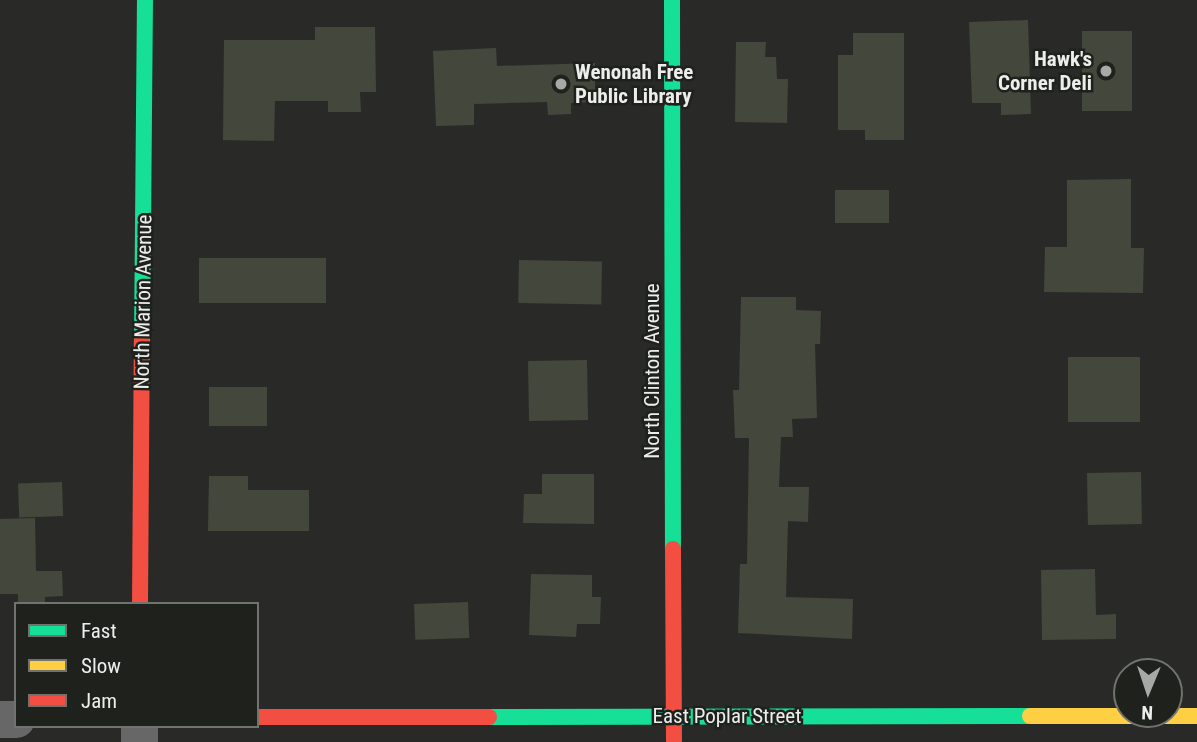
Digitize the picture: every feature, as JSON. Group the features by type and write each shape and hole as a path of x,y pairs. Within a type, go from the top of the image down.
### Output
{"street":[{"name":"North Marion Avenue","path":"140,602 145,0"},
{"name":"North Clinton Avenue","path":"672,0 674,742"},
{"name":"East Poplar Street","path":"259,717 1197,716"}],"building":[{"path":"1028,20 1031,114 1001,115 1001,103 972,103 969,22"},
{"path":"315,27 375,27 376,92 360,92 361,112 328,112 328,101 275,101 274,141 223,140 224,40 315,40"},
{"name":"Hawk's Corner Deli","path":"1082,31 1132,31 1132,111 1082,111"},
{"path":"853,33 904,33 904,140 865,140 865,130 838,130 838,55 853,55"},
{"path":"736,42 766,42 765,57 776,57 777,79 788,79 787,123 735,122"},
{"path":"496,48 497,66 595,63 595,102 571,103 571,114 548,115 547,102 474,104 474,125 436,126 433,51"},
{"path":"1131,179 1131,248 1144,248 1143,293 1044,292 1045,247 1067,247 1067,180"},
{"path":"835,190 889,190 889,223 835,223"},
{"path":"199,258 326,258 326,303 199,303"},
{"path":"519,260 602,261 601,304 518,303"},
{"path":"741,297 796,297 796,310 821,311 820,344 815,344 817,418 792,419 793,437 781,437 779,487 809,487 808,522 788,521 786,597 853,599 852,639 738,633 740,564 747,564 749,438 735,438 733,390 739,390"},
{"path":"1068,357 1140,357 1140,422 1068,422"},
{"path":"587,360 588,420 529,421 528,361"},
{"path":"209,387 267,387 267,426 209,426"},
{"path":"1141,472 1142,524 1088,525 1087,473"},
{"path":"542,474 594,474 594,524 523,523 524,494 542,494"},
{"path":"209,476 248,476 248,490 309,490 309,531 208,531"},
{"path":"62,482 63,516 19,518 18,484"},
{"path":"35,518 36,571 62,571 63,596 45,597 45,602 18,602 18,594 0,594 0,519"},
{"path":"1095,569 1096,615 1116,614 1116,639 1042,640 1041,570"},
{"path":"531,574 592,575 592,597 601,597 600,624 577,624 576,637 529,635"},
{"path":"468,602 469,638 415,640 414,604"}],"traffic: fast":[{"path":"142,341 145,0"},
{"path":"672,0 673,549"},
{"path":"489,717 1030,716"}],"traffic: slow":[{"path":"1030,716 1197,716"}],"traffic: jam":[{"path":"140,602 142,341"},
{"path":"673,549 674,740"},
{"path":"259,717 489,717"}],"place":[{"name":"Hawk's Corner Deli","path":"1106,71"},
{"name":"Wenonah Free Public Library","path":"561,84"}]}
